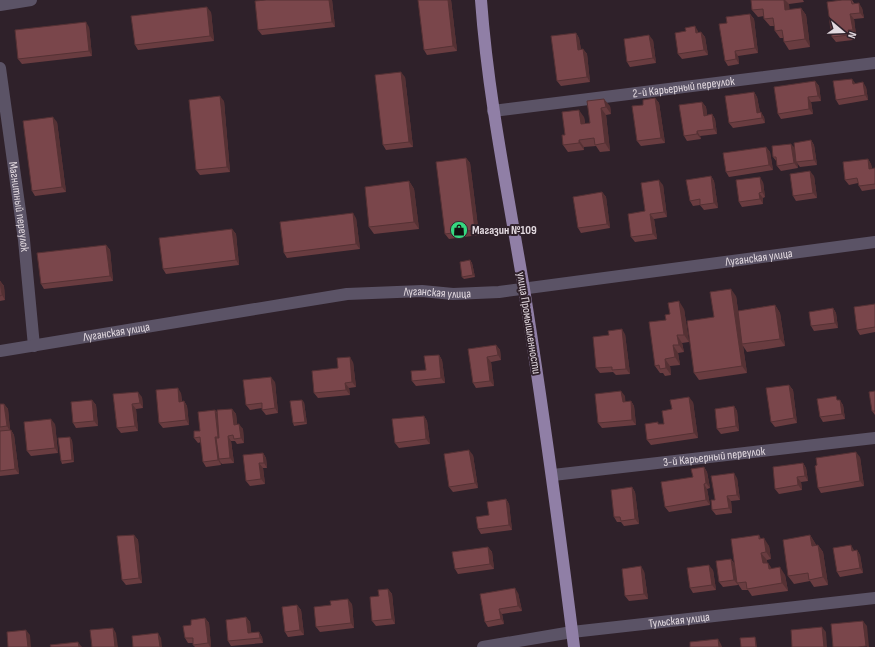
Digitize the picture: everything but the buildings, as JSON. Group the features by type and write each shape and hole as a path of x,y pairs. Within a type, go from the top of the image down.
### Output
{"main road":[{"name":"улица Промышленности","path":"481,0 493,111 524,288 553,475 574,647"}],"street":[{"path":"0,5 31,0"},
{"name":"2-й Карьерный переулок","path":"493,111 875,63"},
{"name":"Магнитный переулок","path":"0,68 24,240 34,346"},
{"name":"Луганская улица","path":"0,351 347,294 422,291 453,294 499,292 875,242"},
{"name":"3-й Карьерный переулок","path":"553,475 875,438"},
{"name":"Тульская улица","path":"483,647 572,632 875,598"}],"place":[{"name":"Магазин №109","path":"459,230"}]}
